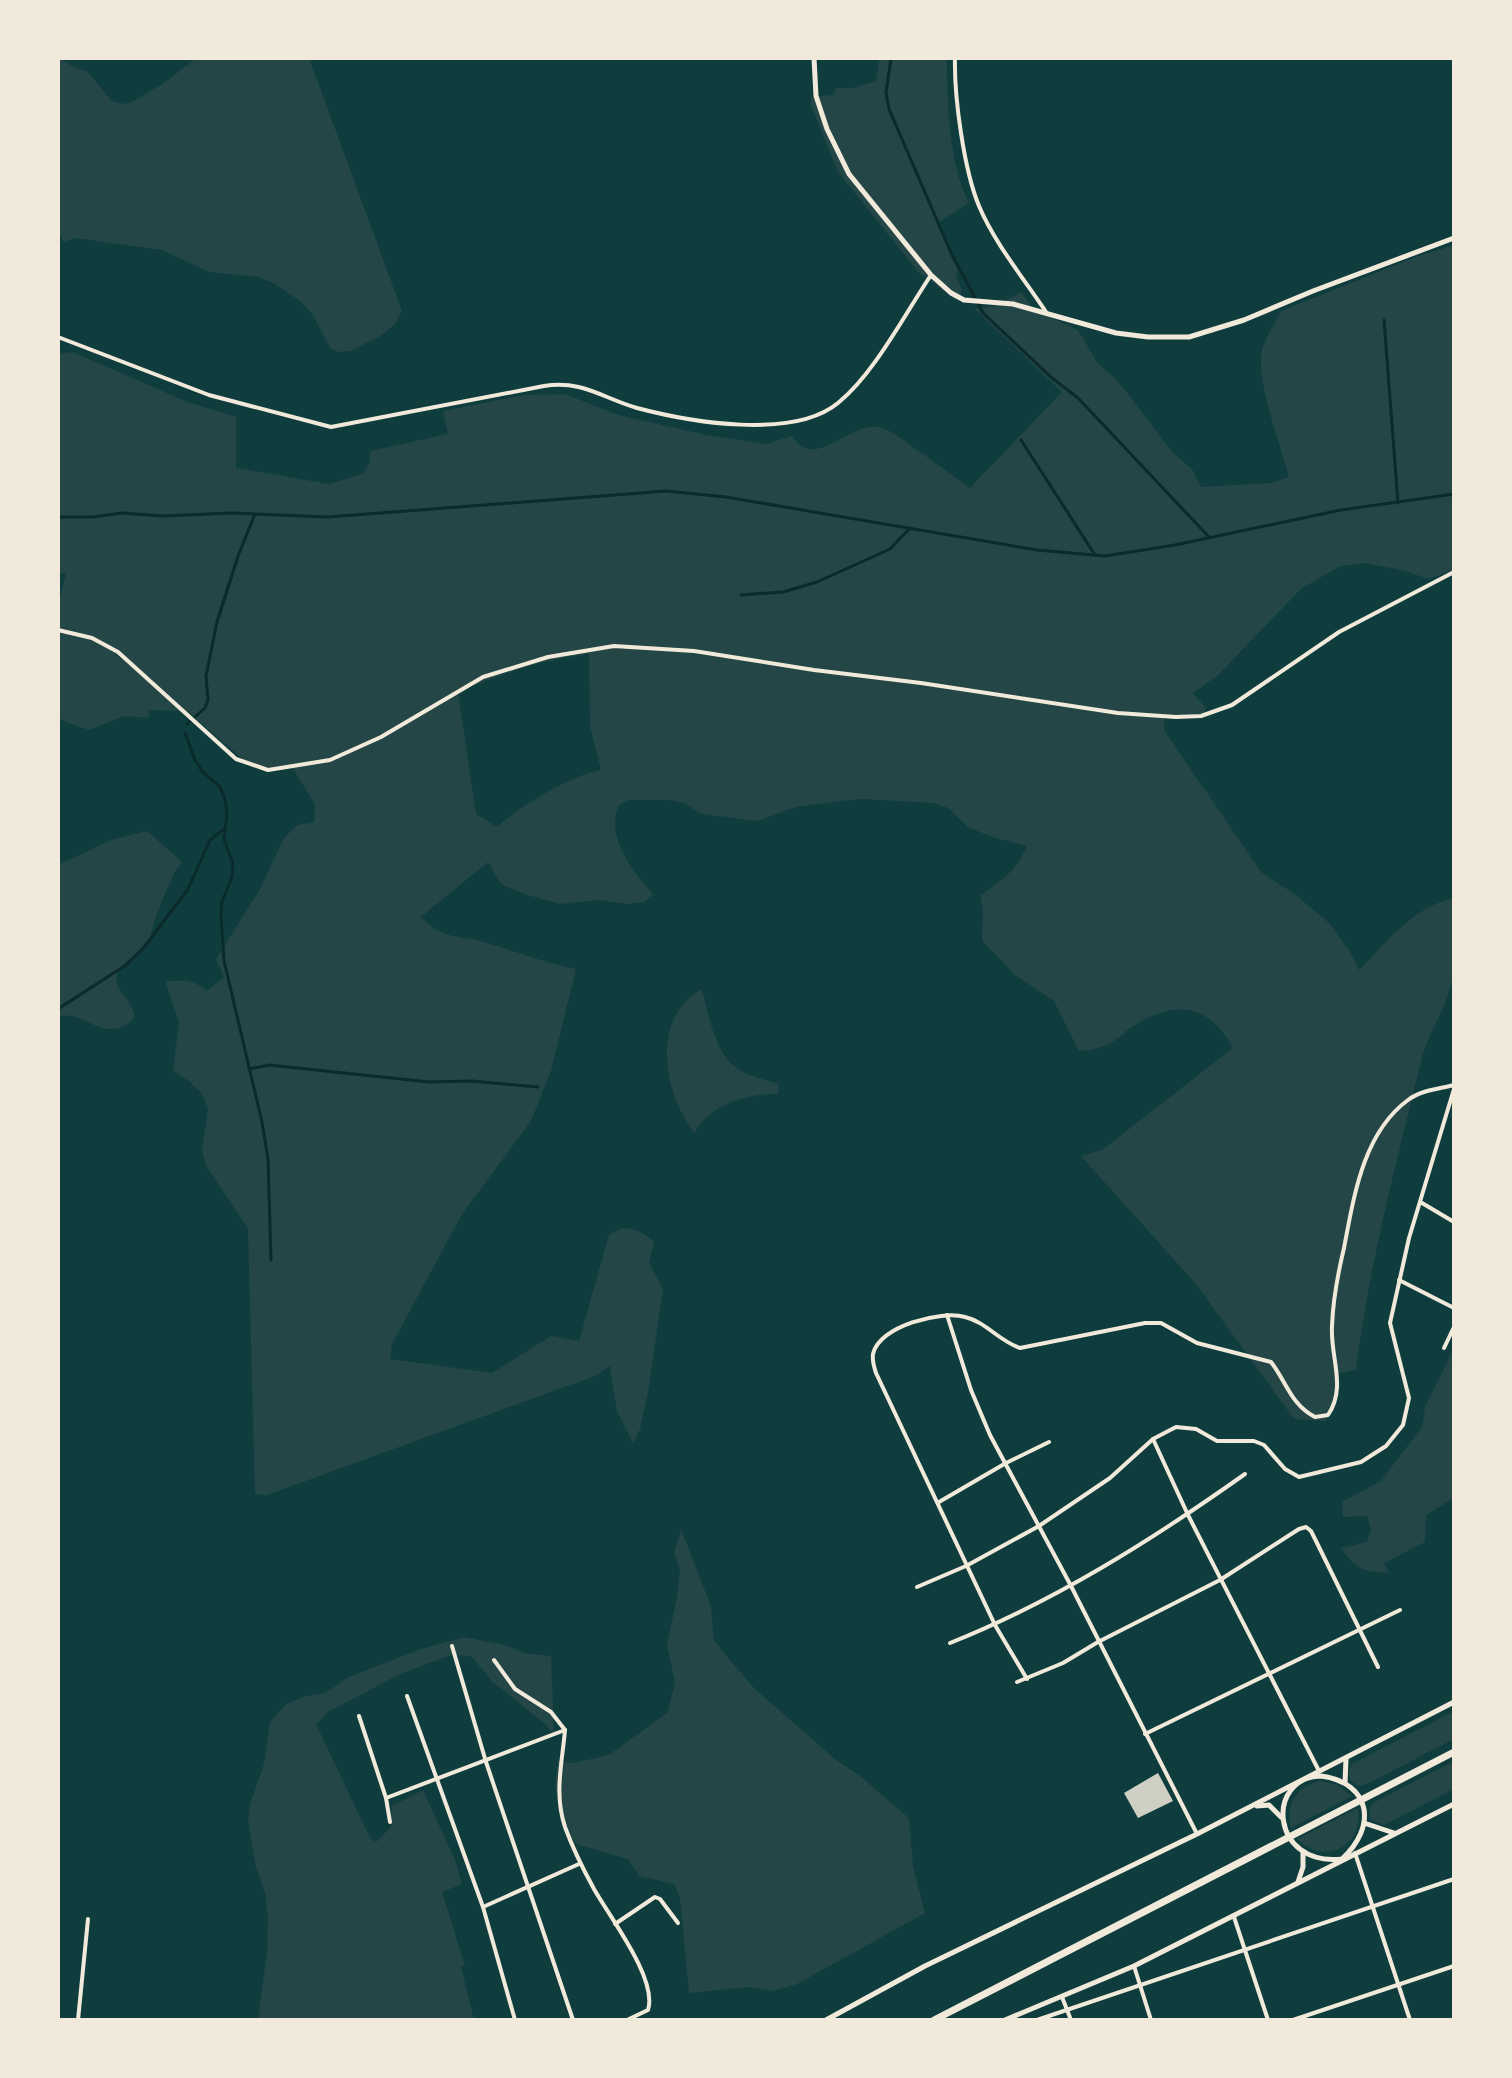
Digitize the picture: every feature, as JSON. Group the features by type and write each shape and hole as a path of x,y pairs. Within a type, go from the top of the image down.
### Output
{"highway":[{"path":"934,2020 1454,1752"}],"street":[{"path":"814,58 816,96 827,129 849,174 931,275 951,293 971,302 1013,304 1116,333 1189,337 1244,320 1454,238"},
{"path":"955,58 959,111 979,208 1046,312"},
{"path":"58,337 209,395 331,427 568,384 655,412 750,425 775,425 820,414 845,396 862,378 931,275"},
{"path":"58,630 92,638 118,652 236,759 259,769 282,770 330,760 357,749 483,677 548,657 614,646 694,651 1118,713 1201,716 1232,705 1339,632 1454,572"},
{"path":"917,1587 966,1566 1039,1526 1110,1478 1153,1439 1176,1427 1196,1429 1217,1441 1254,1441 1264,1445 1291,1474 1304,1477 1361,1462 1386,1446 1403,1425 1409,1398 1390,1323 1399,1280 1454,1087"},
{"path":"1027,1679 995,1625 876,1373 873,1355 882,1338 917,1320 947,1315 974,1320 1020,1348 1145,1323 1161,1323 1197,1343 1271,1362 1293,1400 1315,1417 1328,1415 1338,1387 1331,1327 1334,1300 1364,1161 1393,1113 1406,1101 1416,1094 1454,1087"},
{"path":"1421,1202 1454,1222"},
{"path":"1399,1280 1454,1308"},
{"path":"947,1315 979,1412 1197,1834"},
{"path":"1444,1348 1454,1327"},
{"path":"1153,1439 1220,1580 1319,1771"},
{"path":"938,1503 1049,1442"},
{"path":"950,1643 995,1625 1071,1586 1188,1515 1245,1474"},
{"path":"1017,1682 1063,1663 1220,1580 1306,1527 1311,1531 1378,1667"},
{"path":"1145,1734 1400,1610"},
{"path":"452,1646 486,1762 573,2020"},
{"path":"494,1660 515,1689 551,1712 565,1730 558,1798 565,1826 580,1863 640,1968 650,2002 648,2010 627,2020"},
{"path":"407,1696 483,1907 515,2020"},
{"path":"826,2020 925,1966 1197,1834 1454,1702"},
{"path":"359,1716 386,1798 390,1822"},
{"path":"386,1798 565,1730"},
{"path":"1345,1783 1346,1758"},
{"path":"1248,1807 1269,1805 1280,1815 1283,1824 1289,1838 1303,1852 1322,1859 1342,1859 1357,1843 1364,1823 1362,1800 1345,1783 1321,1776 1305,1778 1285,1803 1283,1824"},
{"path":"1005,2020 1134,1966 1454,1804"},
{"path":"1364,1823 1395,1833"},
{"path":"1298,1882 1303,1867 1303,1852"},
{"path":"1355,1853 1410,2020"},
{"path":"483,1907 580,1863"},
{"path":"1037,2020 1454,1879"},
{"path":"615,1924 655,1897 660,1899 678,1923"},
{"path":"1234,1917 1268,2020"},
{"path":"78,2020 88,1919"},
{"path":"1134,1966 1151,2020"},
{"path":"1293,2020 1454,1966"},
{"path":"1062,1997 1071,2020"}],"shaded area":[{"path":"58,58 87,71 112,101 123,104 164,83 197,58 309,58 402,311 395,324 382,335 350,351 338,352 330,348 313,315 300,301 259,277 209,272 162,250 75,238 63,242 58,229"},
{"path":"880,58 947,58 953,152 969,203 939,222 958,270 956,275 962,291 958,297 919,273 838,172 811,105 811,97 833,95 836,88 853,88 876,81"},
{"path":"1454,245 1454,570 1428,579 1406,571 1364,563 1340,566 1301,589 1218,675 1193,693 1205,707 1204,713 1164,717 1164,730 1261,872 1296,895 1329,923 1359,970 1413,917 1454,898 1454,972 1445,1003 1422,1057 1376,1252 1356,1370 1340,1373 1326,1421 1294,1419 1196,1284 1081,1156 1102,1150 1233,1048 1223,1032 1209,1019 1189,1010 1179,1010 1148,1018 1105,1046 1079,1051 1054,1001 1015,975 982,940 980,895 1008,875 1027,846 968,827 948,808 934,803 862,799 840,801 796,807 757,821 702,814 684,803 670,800 629,800 619,805 615,829 629,864 653,894 644,902 627,904 599,900 560,904 501,884 488,862 421,917 443,933 576,969 551,1071 531,1121 462,1214 392,1344 390,1359 492,1373 551,1336 579,1341 609,1235 621,1229 632,1229 654,1241 649,1263 663,1289 648,1392 640,1429 633,1443 617,1411 610,1366 595,1376 267,1495 255,1494 248,1229 206,1166 202,1151 208,1109 202,1094 173,1071 179,1023 165,981 192,982 207,991 224,977 216,959 259,891 284,838 297,825 314,822 315,804 292,767 267,767 245,761 187,711 148,710 150,718 124,716 89,730 58,719 58,605 66,574 58,573 58,354 73,352 185,401 236,417 236,468 329,484 363,474 370,461 370,451 448,434 443,411 524,395 565,394 618,415 707,435 766,444 792,436 810,449 829,445 860,430 880,428 895,434 970,488 1062,392 975,309 995,306 1021,292 1034,310 1078,330 1098,364 1117,380 1174,454 1192,469 1201,487 1271,483 1289,477 1265,395 1261,363 1262,350 1281,311","holes":["589,654 590,726 601,770 575,778 546,793 497,827 476,814 458,692 522,668"]},
{"path":"147,831 182,862 163,899 149,940 118,971 118,987 134,1015 122,1027 113,1029 74,1017 58,1017 58,865 111,840"},
{"path":"702,989 715,1035 733,1066 779,1084 778,1094 755,1096 719,1108 701,1123 695,1133 675,1098 667,1057 668,1037 674,1018 685,1002"},
{"path":"1454,1348 1454,1498 1426,1515 1425,1542 1384,1563 1389,1573 1361,1568 1341,1548 1367,1542 1371,1530 1367,1516 1343,1517 1342,1502 1381,1481 1422,1427 1425,1407"},
{"path":"681,1529 711,1606 714,1640 728,1658 755,1689 909,1818 913,1867 925,1913 797,1984 773,1991 748,1987 689,1993 680,1898 674,1884 639,1876 628,1859 579,1845 566,1835 555,1785 558,1761 573,1763 609,1755 668,1712 675,1682 667,1645 677,1597 680,1570 674,1553"},
{"path":"464,1637 504,1645 524,1653 551,1656 554,1735 492,1681 471,1656 451,1655 400,1674 328,1712 316,1724 370,1838 376,1842 391,1827 392,1806 423,1790 455,1860 462,1884 442,1892 465,1966 461,1967 474,2020 258,2020 267,1953 268,1917 248,1820 264,1764 270,1722 285,1705 302,1697 325,1693 349,1677 421,1649"},
{"path":"1454,1711 1454,1739 1367,1784 1358,1786 1351,1781 1348,1772 1352,1764"},
{"path":"1454,1761 1454,1789 1384,1825 1371,1820 1369,1811 1373,1803"},
{"path":"1320,1781 1338,1785 1352,1796 1291,1828 1290,1811 1295,1797 1305,1787"},
{"path":"1358,1808 1355,1833 1340,1848 1319,1851 1297,1839"}],"building":[{"path":"1158,1773 1173,1801 1138,1818 1124,1793"}],"waterway":[{"path":"891,58 886,93 889,109 952,255 983,313 1052,378 1078,398 1209,537"},
{"path":"1384,320 1398,503"},
{"path":"1021,440 1095,555"},
{"path":"58,517 122,513 328,517 666,491 726,497 1037,550 1105,556 1175,545 1341,510 1454,494"},
{"path":"187,724 205,708 208,700 206,676 217,622 255,514"},
{"path":"741,595 783,592 817,582 890,549 910,528"},
{"path":"185,733 195,760 220,787 225,800 224,839 233,864 232,877 222,902 224,961 268,1159 271,1260"},
{"path":"58,1009 126,965 145,946 188,889 210,840 225,828"},
{"path":"249,1069 269,1065 429,1082 472,1081 538,1087"}]}
